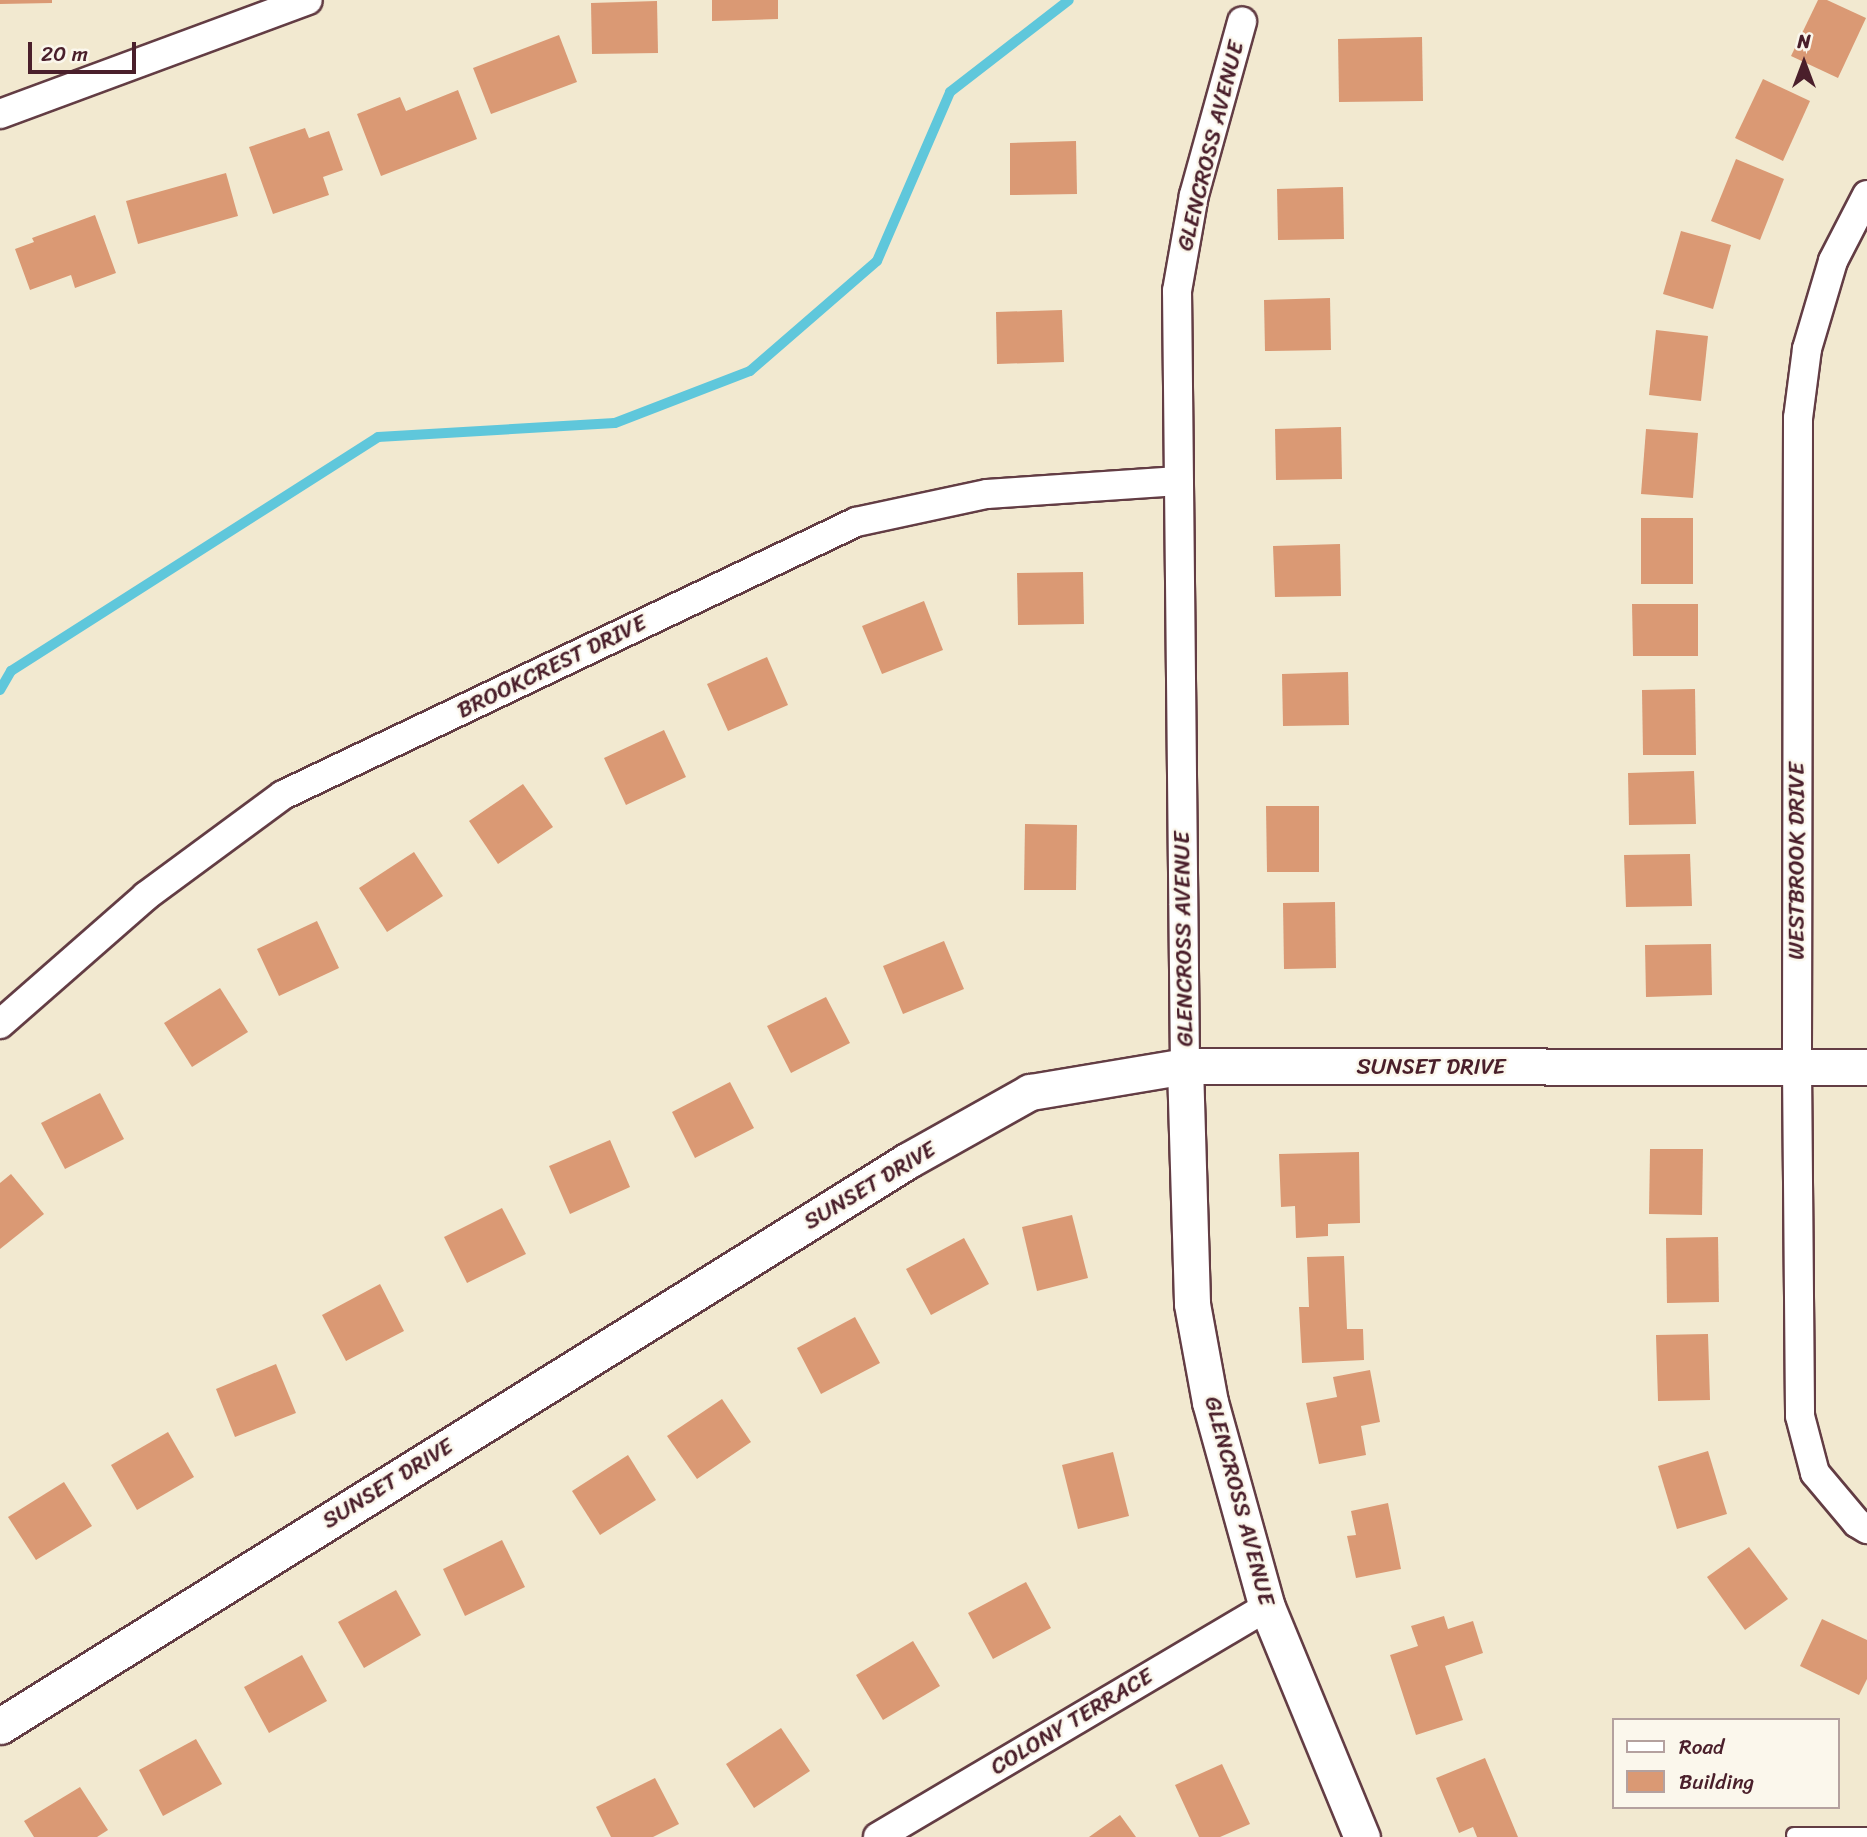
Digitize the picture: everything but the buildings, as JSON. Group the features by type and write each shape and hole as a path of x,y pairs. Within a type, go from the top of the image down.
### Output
{"street":[{"path":"0,114 308,0"},
{"name":"GLENCROSS AVENUE","path":"1242,22 1194,195 1177,291 1185,1066 1192,1304 1210,1402 1267,1607 1362,1837"},
{"name":"WESTBROOK DRIVE","path":"1862,1526 1815,1473 1800,1416 1797,1067 1798,418 1807,349 1833,261 1867,195"},
{"name":"BROOKCREST DRIVE","path":"0,1024 146,896 283,795 856,522 987,494 1179,481"},
{"name":"SUNSET DRIVE","path":"0,1726 884,1176 1030,1092 1185,1066 1867,1066"},
{"name":"COLONY TERRACE","path":"878,1837 1267,1607"}],"lane":[{"path":"1794,1835 1867,1835"}],"waterway":[{"path":"0,690 11,671 378,437 615,423 750,371 877,261 950,92 1069,0"}]}
